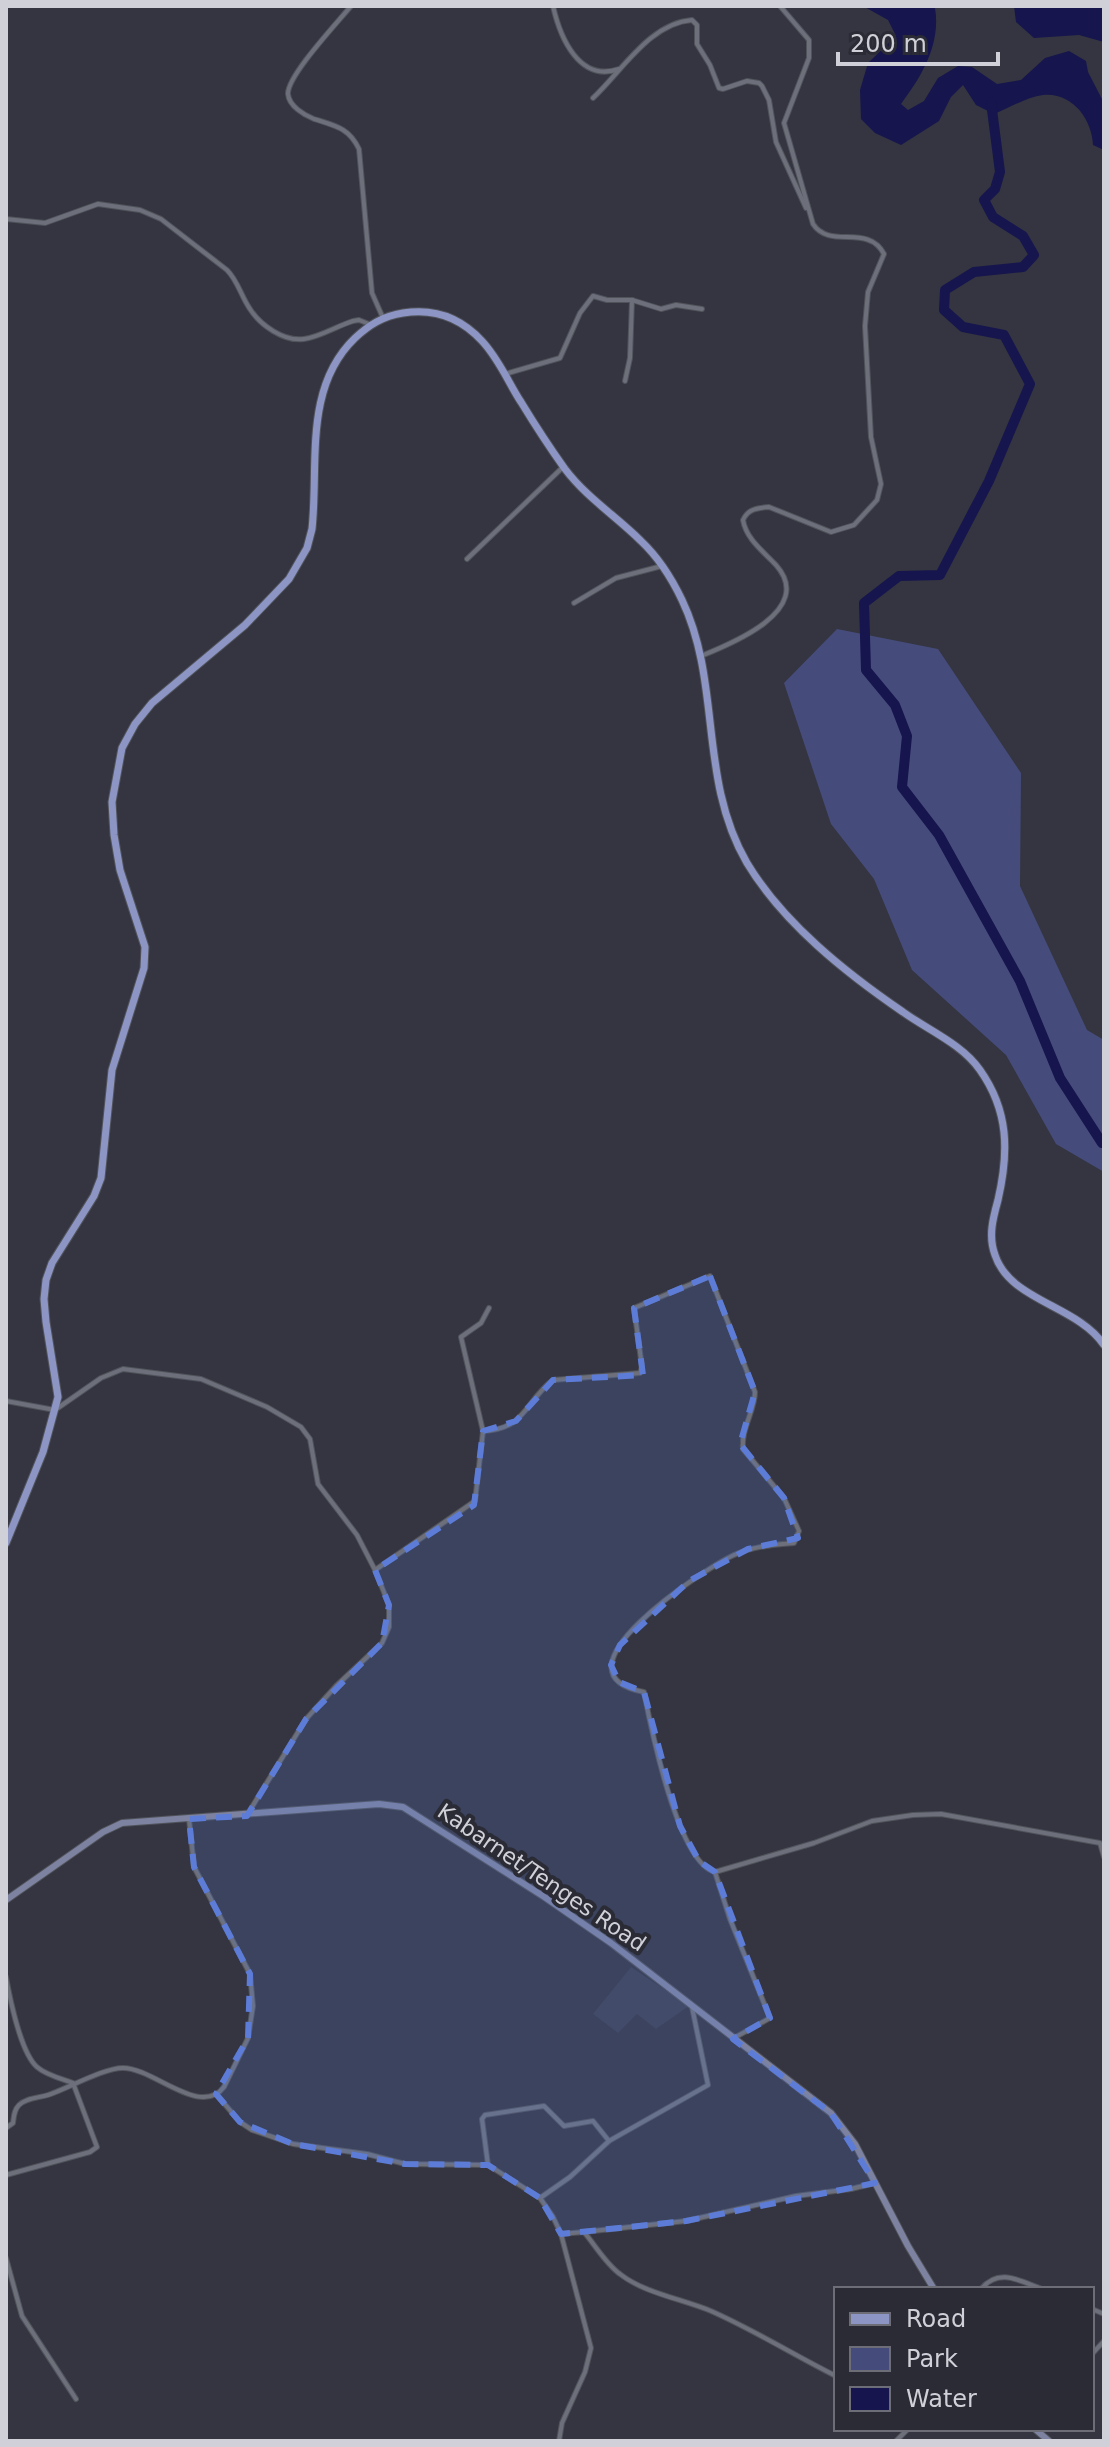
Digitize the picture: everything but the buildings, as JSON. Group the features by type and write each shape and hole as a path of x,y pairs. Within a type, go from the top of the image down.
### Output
{"main road":[{"path":"6,1543 33,1479 58,1397 46,1322 46,1280 52,1263 94,1196 101,1178 105,1159 107,1095 112,1070 144,968 145,947 120,870 114,835 112,802 122,748 135,724 152,703 253,618 289,579 312,529 319,402 332,366 342,350 369,324 383,318 422,311 442,314 460,322 482,341 563,467 582,490 640,539 662,566 682,600 701,656 717,785 727,819 744,858 772,900 809,937 886,1001 950,1042 977,1066 998,1102 1005,1122 1007,1145 1004,1174 991,1240 995,1256 1006,1275 1017,1285 1081,1321 1104,1345"}],"street":[{"path":"351,6 296,74 288,93 291,102 304,114 348,131 359,149 372,293 383,318"},
{"path":"553,6 562,38 576,58 596,70 621,69"},
{"path":"780,6 811,46 805,71 784,123 809,214"},
{"path":"593,98 656,33 677,23 695,22 697,44 719,88 752,81 759,83 766,91 776,142 797,192 821,233 868,239 879,245 884,254 868,292 865,326 871,437 880,476 880,491 861,519 838,531 824,531 769,507 746,514 743,520 747,534 780,569 786,584 785,596 776,613 760,628 701,656"},
{"path":"6,219 45,223 98,204 140,210 174,228 227,270 234,277 252,313 260,322 282,335 307,339 353,321 369,324"},
{"path":"505,374 560,358 580,313 592,296 607,300 632,300 661,309 676,305 702,309"},
{"path":"625,381 630,358 632,300"},
{"path":"467,559 563,467"},
{"path":"574,603 616,578 662,566"},
{"path":"483,1431 498,1430 516,1421 553,1380 640,1373 642,1367 634,1308 710,1276 755,1392 755,1401 745,1425 743,1449 784,1498 799,1531 794,1543 748,1549 689,1581 612,1656 611,1665 619,1682 644,1692 665,1782 680,1826 699,1861 715,1872 814,1843 872,1821 927,1814 966,1818 1100,1843 1104,1857"},
{"path":"375,1570 443,1521 471,1505 477,1491 483,1431 461,1337 481,1323 489,1308"},
{"path":"6,1401 55,1410 101,1378 123,1369 201,1379 267,1407 301,1427 310,1439 318,1484 357,1535 389,1605 387,1634 382,1643 306,1719 247,1816"},
{"name":"Kabarnet/Tenges Road","path":"6,1900 103,1832 122,1823 379,1804 410,1810 558,1906 637,1962 831,2113 855,2144 933,2287"},
{"path":"6,2128 13,2123 21,2103 122,2068 144,2072 190,2096 216,2094 224,2087 248,2038 253,2006 250,1974 194,1867 189,1819"},
{"path":"715,1872 730,1919 770,2018 734,2038"},
{"path":"6,1977 32,2061 41,2070 73,2083 96,2148 6,2175"},
{"path":"540,2198 570,2177 609,2141 708,2085 692,2007"},
{"path":"216,2094 240,2122 252,2130 293,2144 367,2154 405,2164 488,2165 540,2198 561,2234 591,2348 585,2372 562,2423 559,2441"},
{"path":"488,2165 482,2119 499,2111 544,2106 564,2126 593,2121 609,2141"},
{"path":"561,2234 686,2221 796,2196 875,2183"},
{"path":"584,2232 622,2276 661,2295 723,2317 834,2375"},
{"path":"6,2258 22,2316 76,2399"},
{"path":"983,2287 990,2280 1005,2276 1036,2287"}],"highlighted area":[{"path":"710,1276 755,1392 740,1444 784,1498 798,1538 748,1549 689,1581 620,1645 611,1665 619,1682 644,1692 680,1826 699,1861 715,1872 770,2018 733,2039 831,2113 875,2183 686,2221 561,2234 540,2198 488,2165 405,2164 293,2144 240,2122 216,2094 248,2038 250,1974 194,1867 189,1819 247,1816 306,1719 382,1643 389,1605 375,1570 474,1505 483,1431 516,1421 553,1380 643,1375 634,1308"}],"shaded area":[{"path":"631,1967 689,2006 656,2029 637,2014 618,2033 593,2014"}],"green space":[{"path":"837,629 938,649 1021,773 1020,886 1087,1030 1104,1040 1104,1172 1056,1144 1006,1055 912,970 874,879 831,824 784,683"}],"water":[{"path":"863,6 935,8 935,34 928,59 901,104 908,110 924,101 938,78 958,66 972,67 997,84 1021,80 1045,58 1069,51 1086,61 1088,72 1104,103 1104,150 1093,145 1084,117 1063,98 1037,96 994,114 976,105 963,85 951,97 939,121 901,145 875,133 861,119 860,90 868,63 896,36 888,20"},
{"path":"1014,6 1104,6 1104,42 1079,35 1034,38 1016,22"}],"waterway":[{"path":"991,102 1000,172 995,189 984,200 993,217 1023,236 1034,255 1023,267 974,272 945,290 944,310 963,327 1004,335 1030,384 989,481 940,575 899,576 864,603 866,670 895,705 907,736 902,787 939,835 1020,981 1060,1078 1102,1143"}]}
